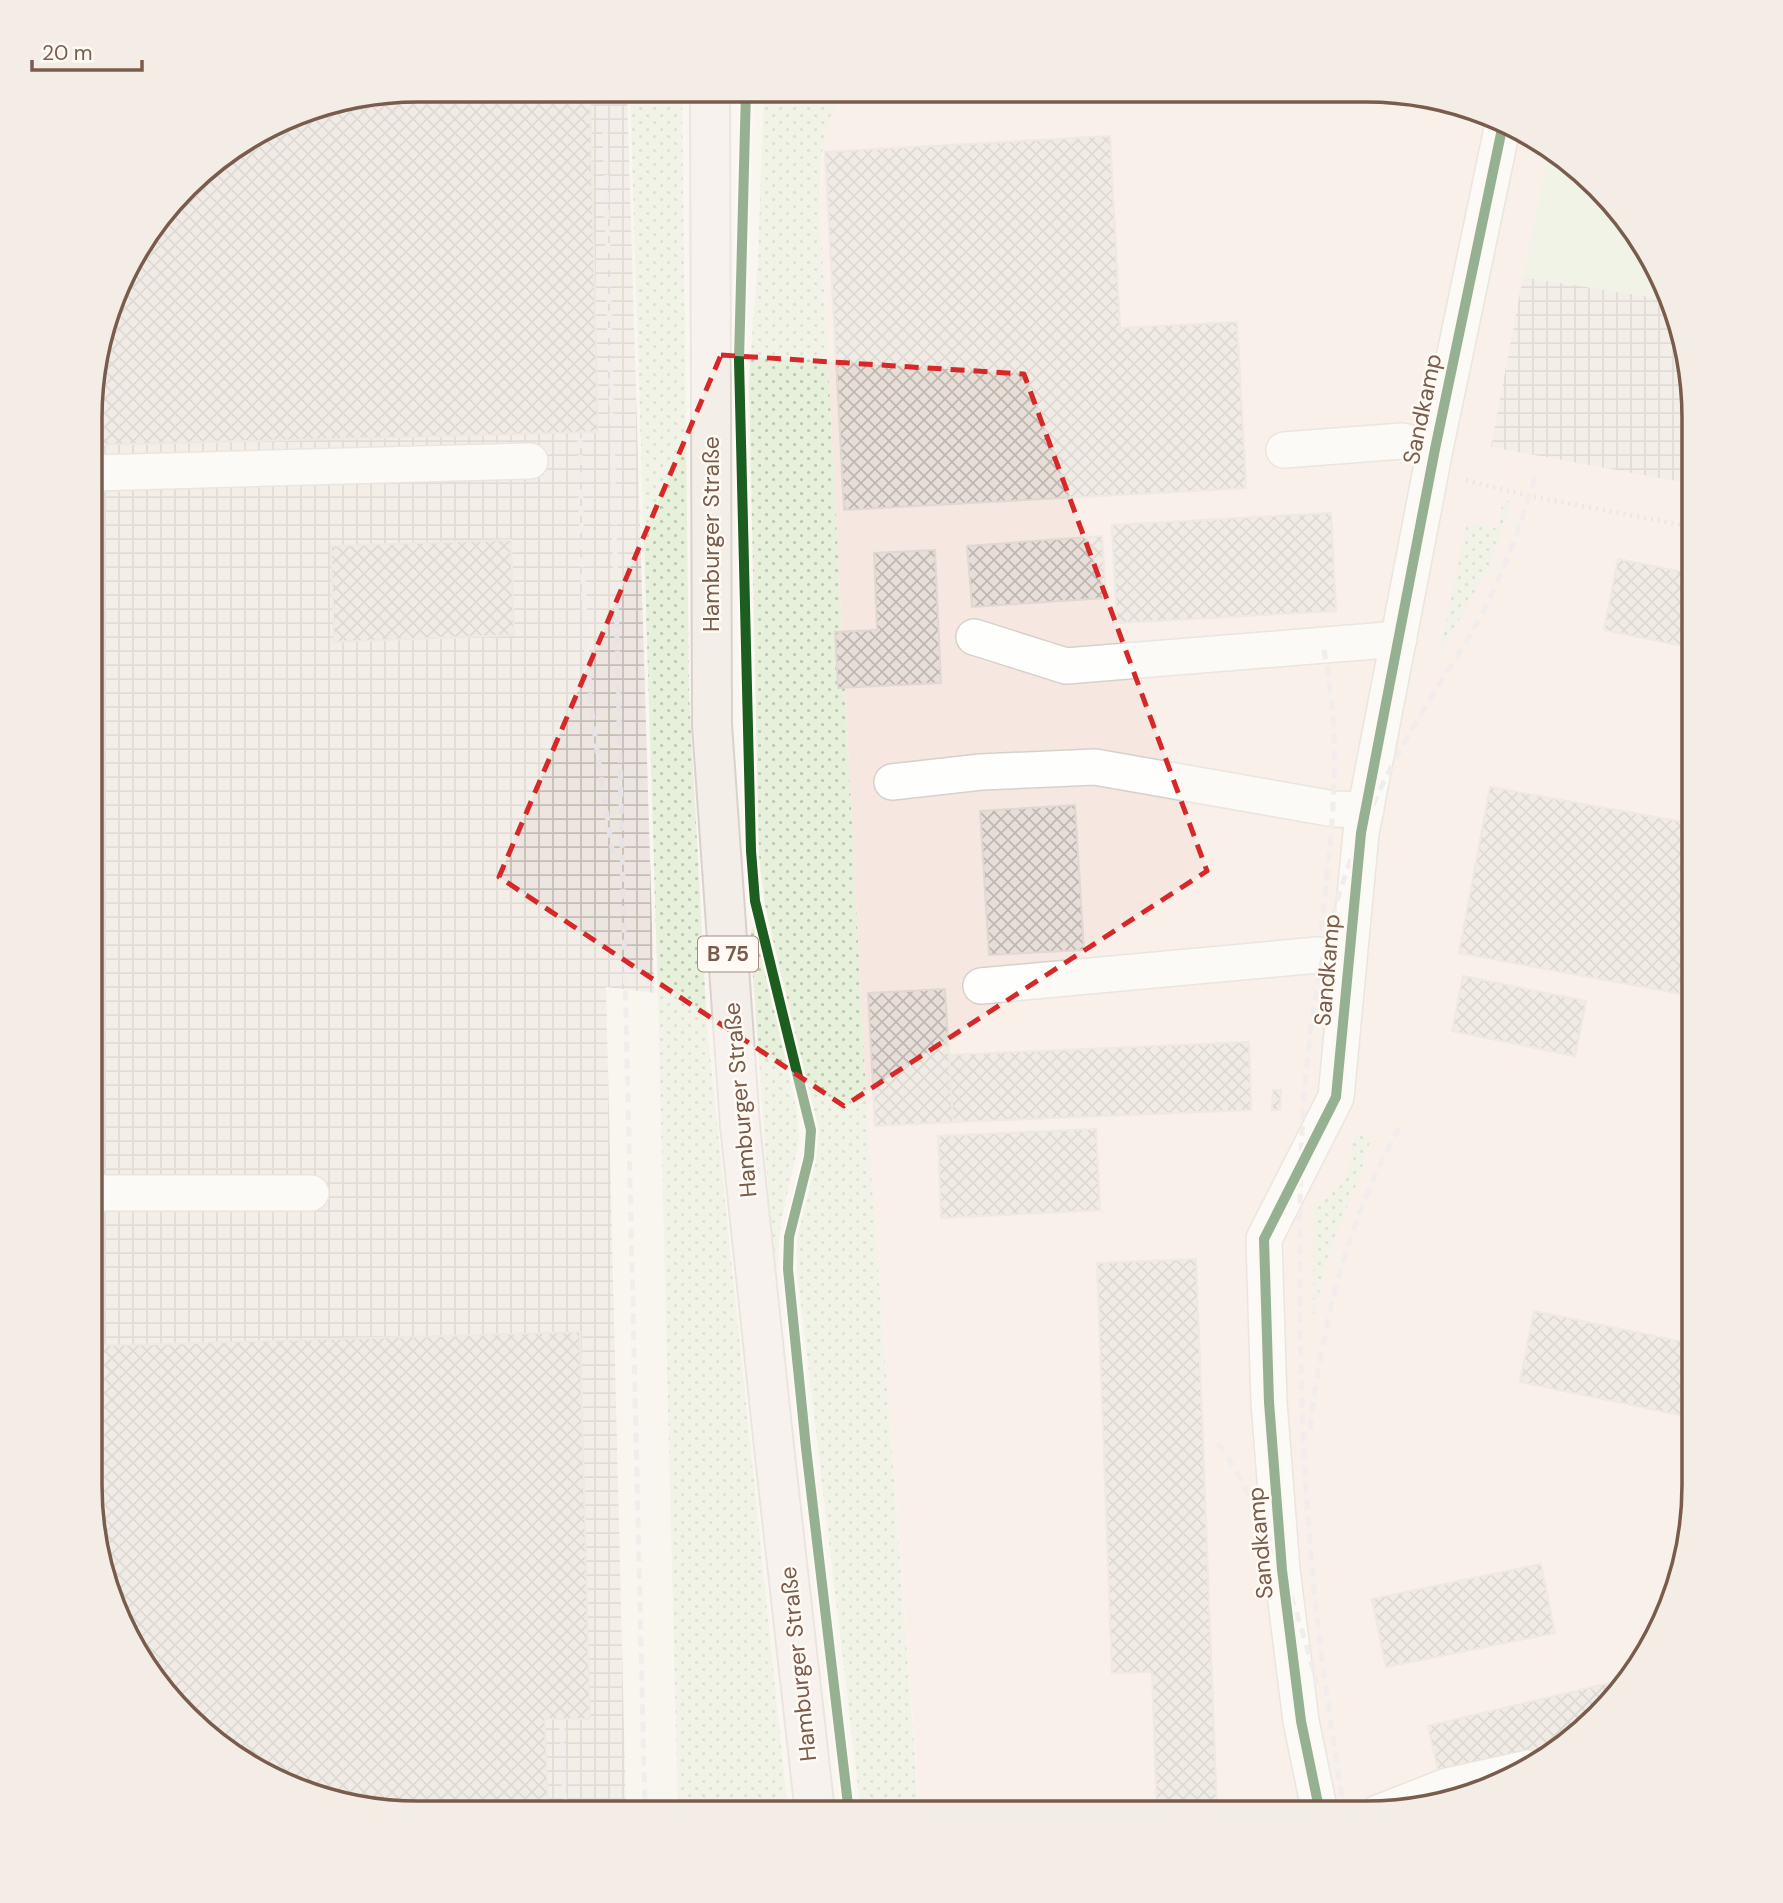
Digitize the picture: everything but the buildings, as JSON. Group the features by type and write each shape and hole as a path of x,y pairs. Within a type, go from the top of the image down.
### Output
{"main road":[{"name":"Hamburger Straße","path":"710,102 712,725 740,1125 814,1801"}],"street":[{"name":"Sandkamp","path":"1318,1801 1301,1721 1282,1570 1269,1402 1264,1239 1336,1097 1361,833 1433,460 1501,132"},
{"path":"1284,450 1402,441 1433,460"},
{"path":"102,473 530,461"},
{"path":"974,637 1066,666 1399,639"},
{"path":"892,782 981,772 1096,767 1334,809 1366,810"},
{"path":"981,986 1318,955 1349,960"},
{"path":"102,1193 311,1193"},
{"path":"1421,1796 1447,1786 1484,1778"}],"path":[{"path":"1433,460 1529,496 1682,525"}],"highlighted area":[{"path":"721,355 1024,374 1207,871 844,1106 499,877"}],"shaded area":[{"path":"397,102 627,102 654,993 606,987 626,1801 397,1801 376,1799 316,1785 278,1769 242,1748 209,1723 180,1694 155,1661 134,1625 118,1587 104,1527 102,397 104,376 118,316 134,278 167,225 194,194 225,167 259,144 316,118 376,104"},
{"path":"825,102 1386,102 1407,104 1467,118 1505,134 1541,155 1574,180 1603,209 1628,242 1649,278 1671,336 1679,376 1682,418 1682,1485 1679,1527 1665,1587 1639,1644 1616,1678 1574,1723 1541,1748 1505,1769 1447,1791 1386,1801 919,1801 868,1133 820,211"},
{"path":"1523,277 1657,298 1671,336 1679,376 1682,482 1491,447"}],"green space":[{"path":"630,102 682,102 689,695 707,1025 787,1801 678,1801 658,997"},
{"path":"764,102 838,102 826,130 823,146 820,211 868,1133 918,1801 860,1801 797,1270 797,1239 816,1158 819,1132 765,906 759,856 749,379 758,257"},
{"path":"1548,160 1589,194 1616,225 1639,260 1657,298 1523,277"},
{"path":"1503,499 1511,502 1487,570 1439,655 1467,523 1498,529"},
{"path":"753,927 758,931 797,1112 799,1140 780,1227 777,1272 771,1228 750,933"},
{"path":"1372,1135 1359,1178 1331,1246 1313,1317 1314,1206 1335,1191 1346,1178 1354,1136"}],"railway":[{"path":"604,102 645,1801"},
{"path":"580,438 583,590 589,680 614,861"},
{"path":"1343,1801 1316,1608 1304,1457 1300,1197 1310,1034 1330,927 1361,834 1400,751 1483,613 1516,537 1536,473"},
{"path":"1321,930 1334,790 1333,721 1324,650"},
{"path":"1310,1429 1322,1350 1340,1272 1367,1195 1402,1123"},
{"path":"1218,1443 1251,1499 1278,1559 1317,1684"},
{"path":"562,1726 565,1801"}],"cycle path":[{"path":"746,102 739,360 751,851 755,901 811,1130 809,1157 789,1237 788,1269 848,1801"},
{"path":"1318,1801 1301,1721 1282,1570 1269,1402 1264,1239 1336,1097 1361,833 1435,449 1501,132"}]}
